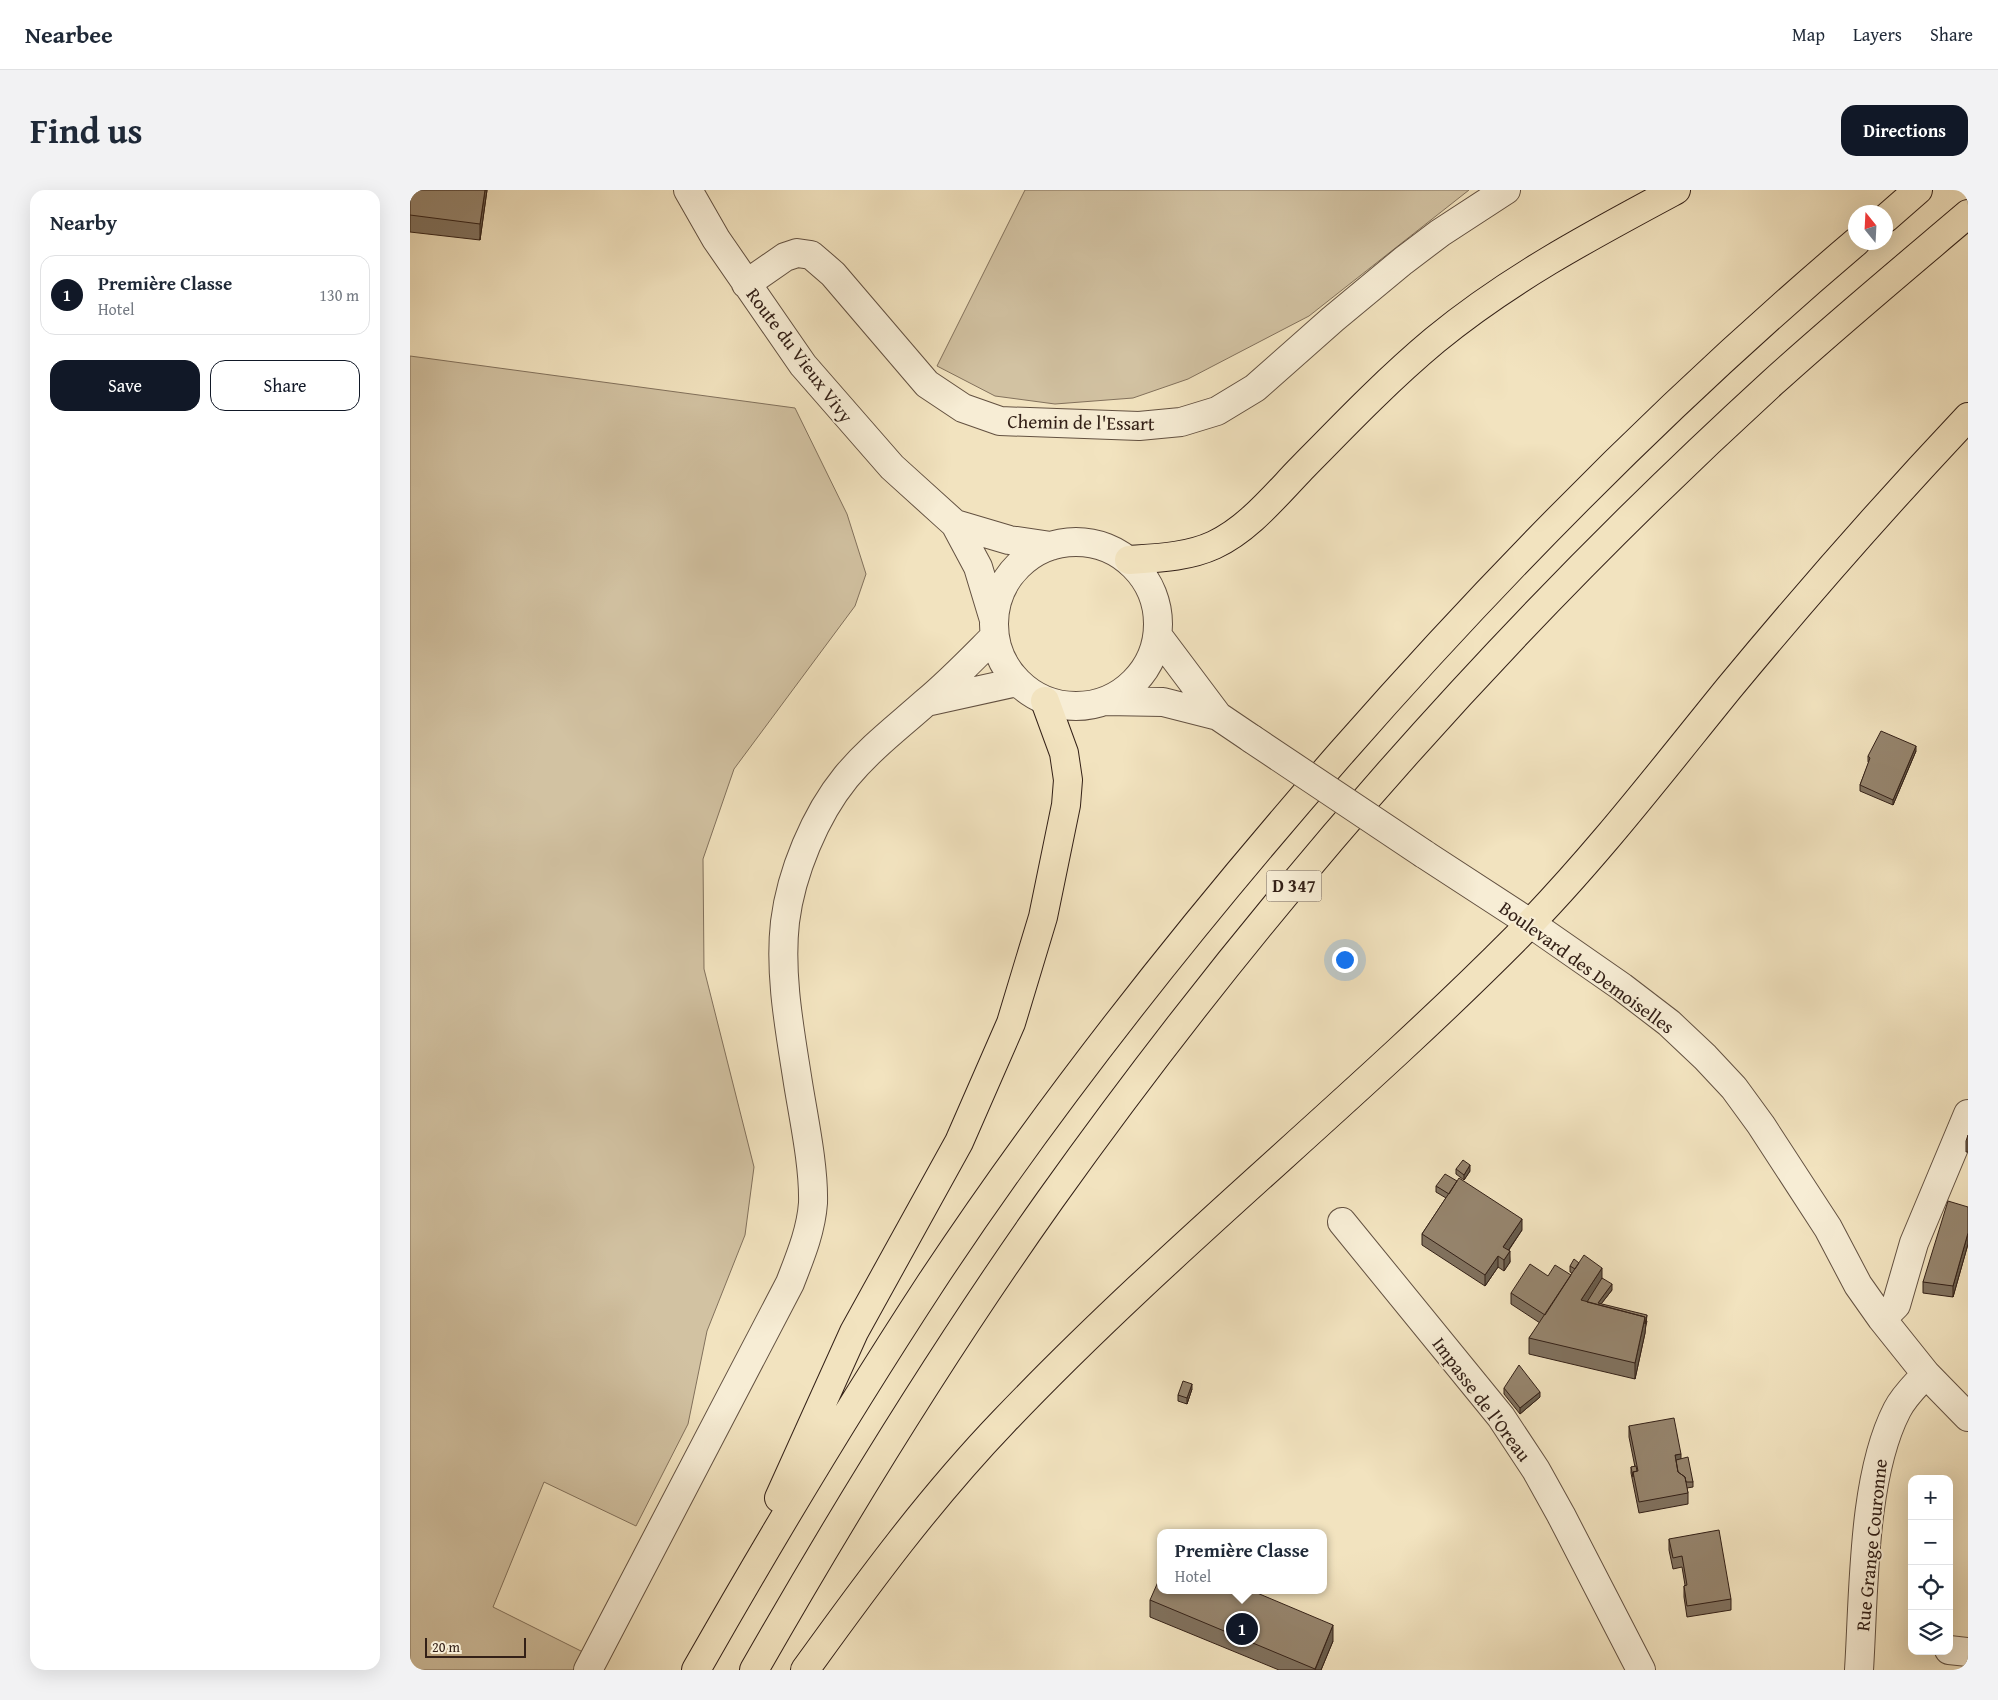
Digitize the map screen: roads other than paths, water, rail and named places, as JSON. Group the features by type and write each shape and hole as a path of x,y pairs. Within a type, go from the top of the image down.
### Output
{"highway":[{"path":"1129,560 1190,554 1215,545 1256,515 1358,412 1435,340 1490,298 1557,255 1676,190"},
{"path":"1893,212 1918,190"},
{"name":"D 347","path":"754,1670 904,1418 1046,1207 1226,968 1316,859 1491,662 1669,481 1779,378 1968,214"},
{"name":"D 347","path":"696,1670 794,1502 934,1279 1100,1046 1205,914 1277,826 1364,727 1453,628 1545,531 1731,353 1848,249"},
{"path":"805,1670 890,1555 1001,1424 1151,1278 1440,1013 1530,923 1606,838 1837,561 1968,417"},
{"path":"718,1631 854,1332 959,1142 1011,1023 1043,917 1066,805 1068,780 1064,753 1045,701"}],"street":[{"name":"Route du Vieux Vivy","path":"688,190 716,239 803,365 892,467 955,524 978,567 994,629"},
{"name":"Chemin de l'Essart","path":"746,284 785,257 797,253 811,255 833,274 927,384 963,408 1000,421 1139,426 1181,422 1217,411 1255,388 1333,319 1403,261 1440,233 1506,190"},
{"name":"Route du Vieux Vivy","path":"955,524 1010,540 1052,546"},
{"path":"1078,542 1105,546 1129,560 1147,582 1158,608 1158,636 1149,664 1131,686 1106,702 1075,707 1045,701 1017,682 1002,661 994,629 999,596 1011,574 1029,556 1052,546 1078,542"},
{"path":"588,1670 790,1283 806,1244 813,1203 808,1149 788,1017 785,974 785,922 800,860 819,819 845,778 882,738 926,702 994,629"},
{"name":"Boulevard des Demoiselles","path":"1158,636 1218,716 1530,923 1622,987 1669,1023 1706,1057 1734,1088 1761,1125 1828,1228 1858,1285 1882,1319 1926,1374 1968,1417"},
{"path":"926,702 1017,682"},
{"name":"Boulevard des Demoiselles","path":"1106,702 1163,702 1218,716"},
{"path":"1882,1319 1896,1305 1914,1242 1968,1114"},
{"name":"Impasse de l'Oreau","path":"1342,1222 1511,1432 1562,1515 1641,1670"},
{"name":"Rue Grange Couronne","path":"1859,1670 1867,1551 1880,1452 1897,1410 1926,1374"},
{"path":"1953,1650 1968,1652"}],"place":[{"name":"Première Classe","path":"1242,1629"}]}
